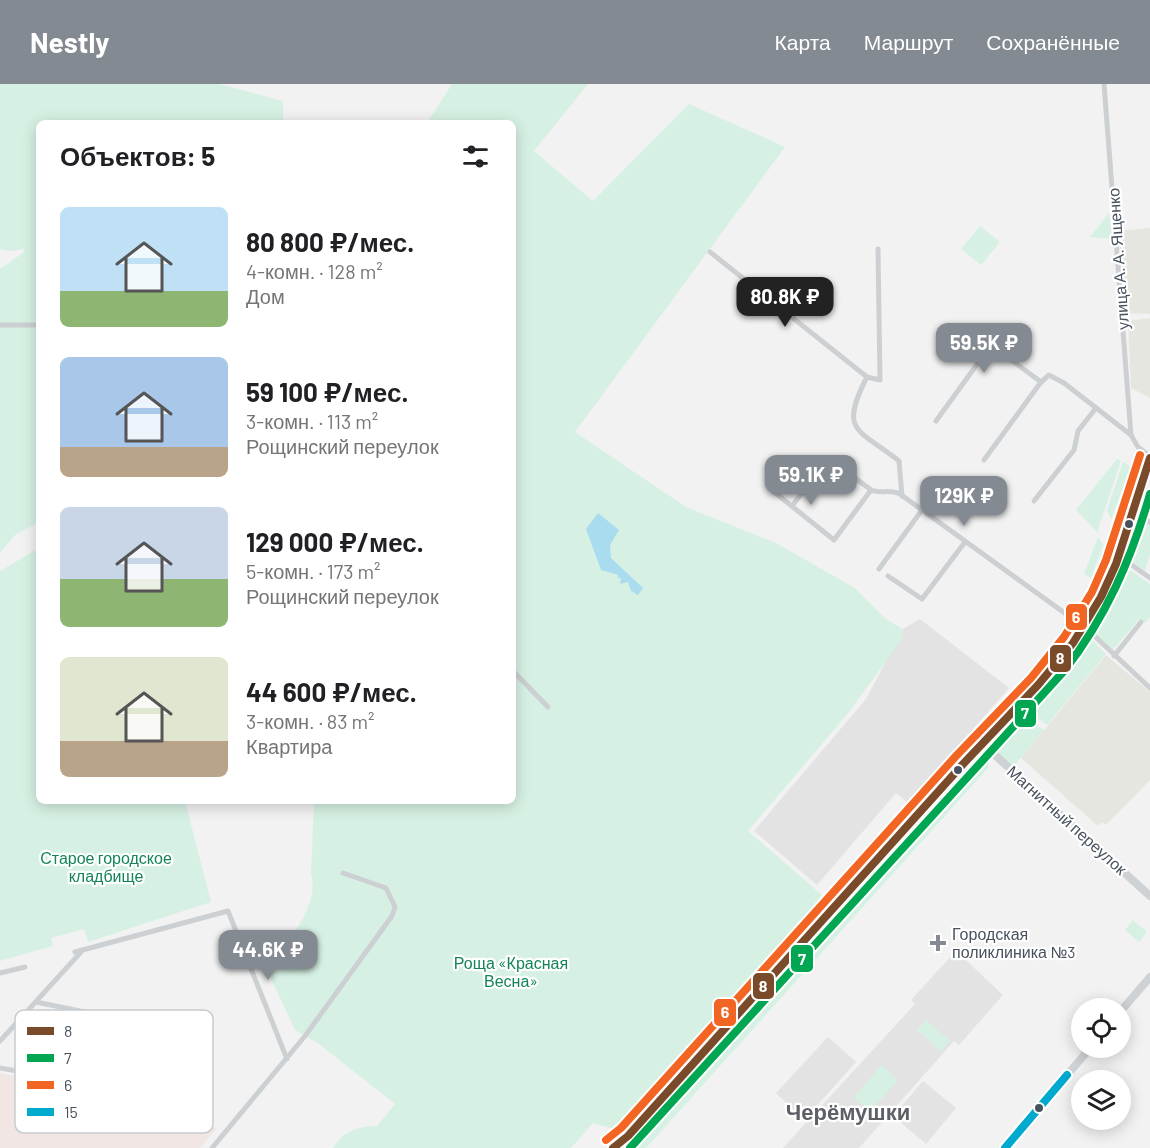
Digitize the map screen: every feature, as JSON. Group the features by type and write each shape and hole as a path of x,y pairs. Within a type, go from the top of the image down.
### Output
{"main road":[{"path":"1085,628 1111,575 1150,457"},
{"path":"622,1147 1061,666 1106,598 1122,558 1150,471"},
{"name":"Магнитный переулок","path":"986,747 1150,896"},
{"path":"1131,999 1150,977"},
{"path":"1005,1148 1082,1058"}],"street":[{"name":"улица А. А. Ященко","path":"1104,84 1131,435"},
{"path":"710,252 867,377 880,380 878,249"},
{"path":"0,325 36,325"},
{"path":"936,421 991,345 1041,382"},
{"path":"984,460 1041,382 1049,375 1131,435 1138,447 1150,457"},
{"path":"867,377 853,405 853,422 867,439 899,461 902,496"},
{"path":"1034,501 1074,450 1078,431 1096,408"},
{"path":"792,506 829,458 871,490 878,493 893,491 922,510 1085,628 1150,687"},
{"path":"773,491 834,540 871,490"},
{"path":"879,569 922,510"},
{"path":"1134,522 1140,518 1150,522"},
{"path":"888,576 922,599 965,542"},
{"path":"1122,558 1150,578"},
{"path":"1114,656 1141,622"},
{"path":"516,674 548,707"},
{"path":"212,1148 286,1059 307,1038 392,916 395,907 386,888 343,873"},
{"path":"29,1010 78,952 228,911 286,1059"},
{"path":"0,973 25,967"},
{"path":"36,1002 75,1010"},
{"path":"0,1041 15,1025"},
{"path":"0,1068 15,1071"}],"shaded area":[{"path":"1150,228 1150,314 1127,313 1118,231"},
{"path":"1150,318 1150,398 1131,388 1128,321"},
{"path":"920,619 1009,688 908,803 896,793 817,885 754,831 866,699 903,629"},
{"path":"1106,655 1150,692 1150,780 1106,825 1102,822 1098,826 1021,758"},
{"path":"956,951 1003,995 959,1045 954,1041 859,1148 783,1148 915,1004 911,1000"},
{"path":"828,1037 856,1062 804,1120 776,1093"},
{"path":"0,1073 15,1076 15,1133 213,1133 200,1148 0,1148"},
{"path":"923,1081 956,1108 926,1144 893,1116"}],"green space":[{"path":"0,84 219,84 283,101 283,120 36,120 36,524 15,535 0,553 0,269 23,253 24,249 10,251 0,249"},
{"name":"Роща «Красная Весна»","path":"452,84 588,84 534,151 593,201 689,104 785,147 575,432 686,507 776,543 855,588 886,619 903,629 902,639 850,711 748,831 830,902 624,1132 593,1123 571,1148 333,1148 347,1133 363,1127 377,1126 395,1104 319,1044 295,1030 267,970 291,938 311,899 314,804 516,804 516,120 429,120"},
{"path":"1109,213 1113,239 1090,237"},
{"path":"980,226 1000,242 981,265 961,249"},
{"path":"1117,459 1121,461 1097,532 1076,510"},
{"path":"1137,460 1142,467 1115,556 1098,595 1090,599 1086,595 1132,468"},
{"path":"1123,462 1131,466 1111,520 1107,510"},
{"path":"1140,515 1150,519 1150,554 1145,571 1127,558"},
{"path":"1098,537 1103,544 1091,578 1084,574"},
{"name":"Старое городское кладбище","path":"36,550 36,804 186,804 211,902 88,942 84,929 51,938 53,946 0,961 0,571"},
{"path":"1124,566 1150,584 1150,617 1145,623 1139,619 1113,650 1093,632"},
{"path":"1066,618 1076,625 1075,634 1025,697 1021,694 1049,657"},
{"path":"1088,636 1106,654 1047,725 1027,710"},
{"path":"1023,715 1044,730 1013,767 994,749"},
{"path":"985,761 989,761 988,768 646,1148 634,1148 950,795 955,796 962,788 962,783"},
{"path":"1133,920 1147,932 1139,942 1125,930"},
{"path":"926,1020 950,1041 941,1051 917,1030"},
{"path":"882,1065 898,1080 870,1111 854,1097"}],"water":[{"path":"598,513 619,530 610,545 611,558 643,588 638,595 631,591 628,582 620,584 621,578 618,578 618,575 601,570 586,529"}],"transit line":[{"name":"6","path":"606,1140 621,1128 956,756 1031,678 1064,637 1092,592 1106,560 1140,455"},
{"name":"8","path":"613,1148 628,1136 964,763 1038,685 1073,643 1101,597 1116,564 1150,458"},
{"name":"7","path":"630,1148 1064,671 1079,651 1116,587 1126,565 1150,494"},
{"name":"15","path":"1005,1148 1067,1075"}],"place":[{"name":"Городская поликлиника №3","path":"938,943"}],"district":[{"name":"Черёмушки","path":"848,1112"}]}
